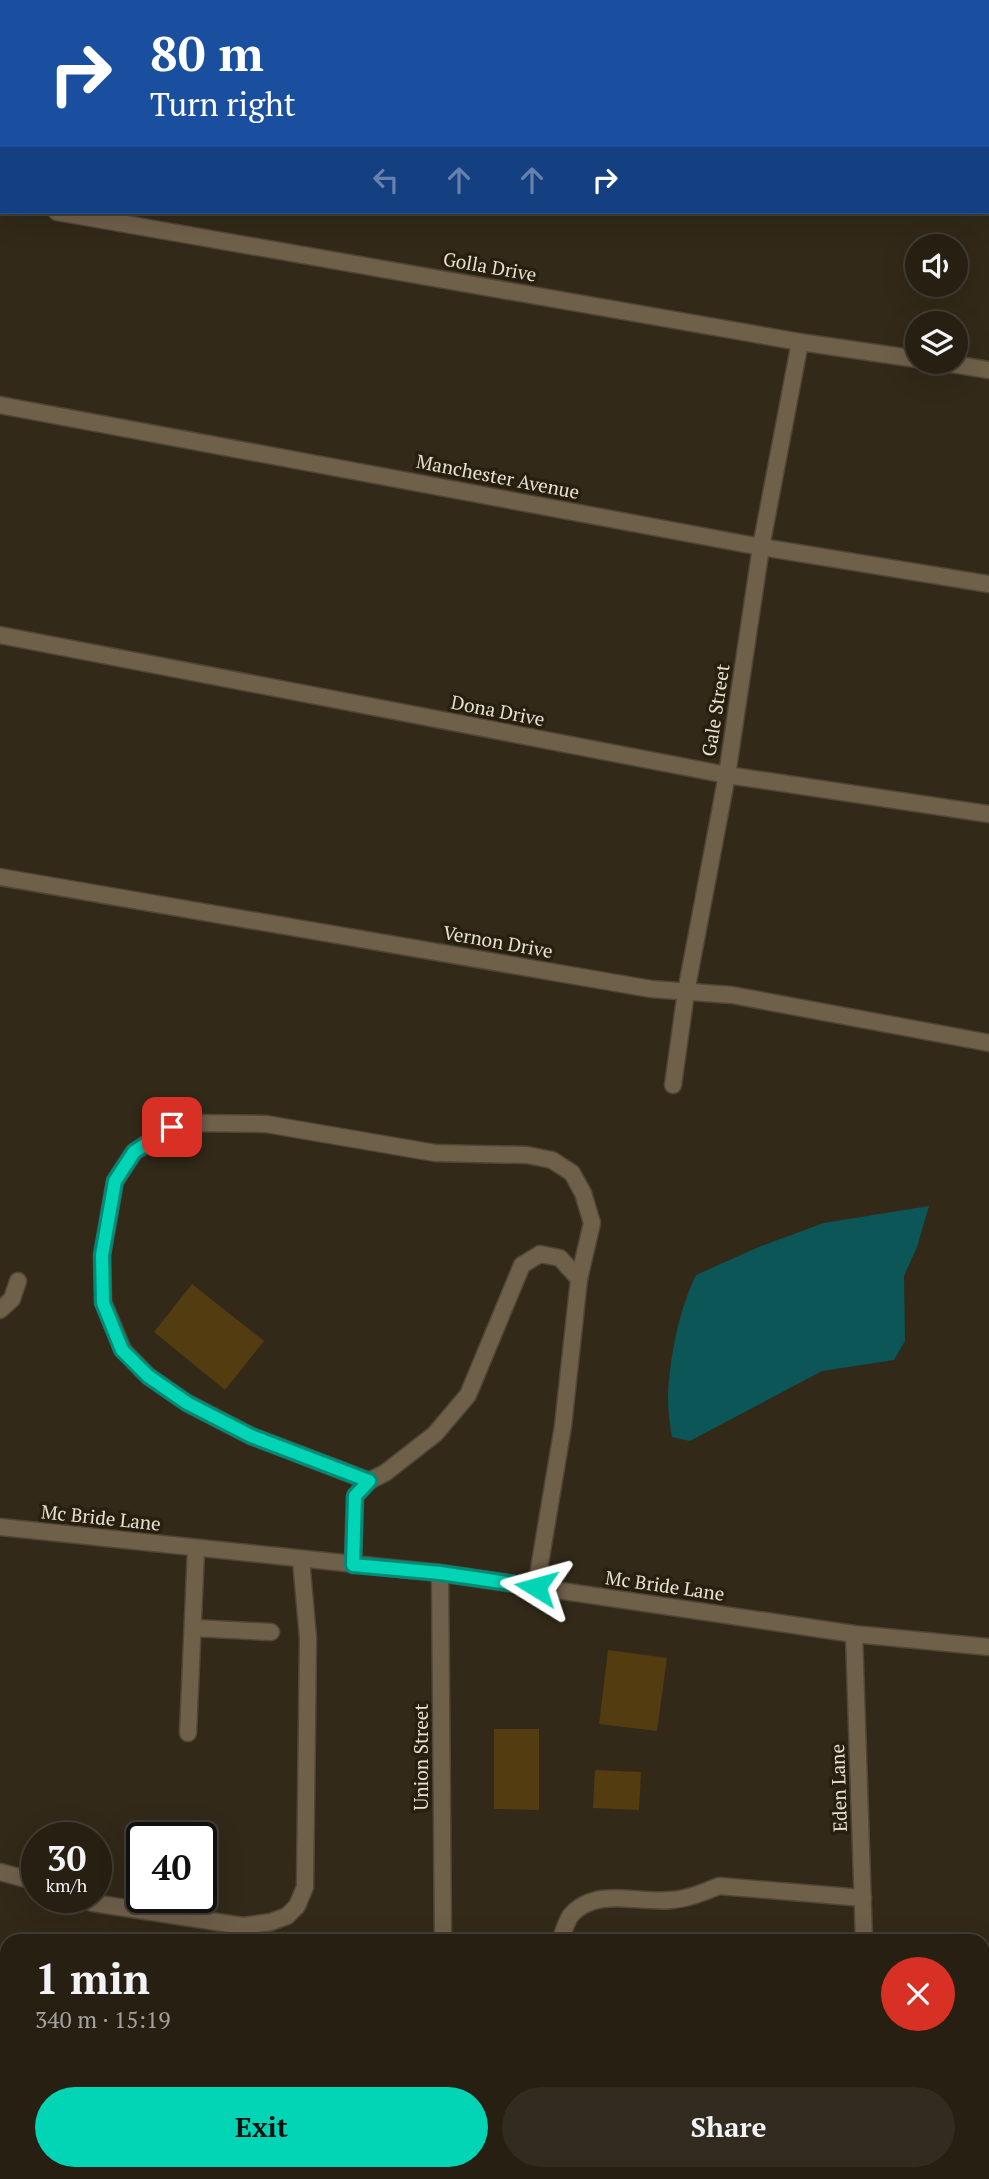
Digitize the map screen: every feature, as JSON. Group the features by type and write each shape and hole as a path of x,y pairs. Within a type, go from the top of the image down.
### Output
{"street":[{"name":"Golla Drive","path":"68,214 800,342 905,357"},
{"name":"Gale Street","path":"673,1085 686,992 727,775 761,547 800,342"},
{"path":"968,367 989,370"},
{"name":"Manchester Avenue","path":"0,405 761,547 989,584"},
{"name":"Dona Drive","path":"0,635 727,775 989,814"},
{"name":"Vernon Drive","path":"0,877 651,989 732,995 989,1043"},
{"path":"369,1481 251,1436 198,1408 148,1376 122,1350 103,1303 102,1255 115,1181 134,1152 172,1127 189,1123 266,1124 435,1153 527,1155 552,1160 572,1173 583,1193 592,1223 579,1279 563,1426 536,1587"},
{"path":"353,1565 355,1496 369,1481 385,1473 435,1434 468,1395 522,1265 540,1254 559,1258 579,1279"},
{"path":"0,1310 12,1299 18,1281"},
{"name":"Mc Bride Lane","path":"0,1527 440,1573 854,1634 989,1647"},
{"path":"188,1733 196,1549"},
{"path":"112,1906 243,1926 271,1922 286,1916 297,1906 305,1887 306,1874 308,1638 302,1560"},
{"name":"Union Street","path":"440,1573 443,1934"},
{"path":"193,1628 271,1633"},
{"name":"Eden Lane","path":"854,1634 864,1934"},
{"path":"0,1872 21,1878"},
{"path":"563,1934 569,1917 584,1905 604,1898 670,1901 719,1886 863,1898"}],"water":[{"path":"929,1206 917,1247 904,1276 905,1341 894,1360 822,1371 690,1441 672,1437 668,1404 670,1368 680,1319 696,1275 761,1246 824,1223"}],"building":[{"path":"192,1284 264,1341 225,1390 154,1332"},
{"path":"608,1650 667,1658 657,1731 599,1724"},
{"path":"494,1729 539,1729 539,1810 494,1809"},
{"path":"595,1770 641,1772 639,1810 593,1808"}],"route":[{"path":"172,1127 134,1152 115,1181 102,1255 103,1303 122,1350 148,1376 187,1403 251,1436 369,1481 355,1496 353,1565 440,1573 536,1587"}]}
